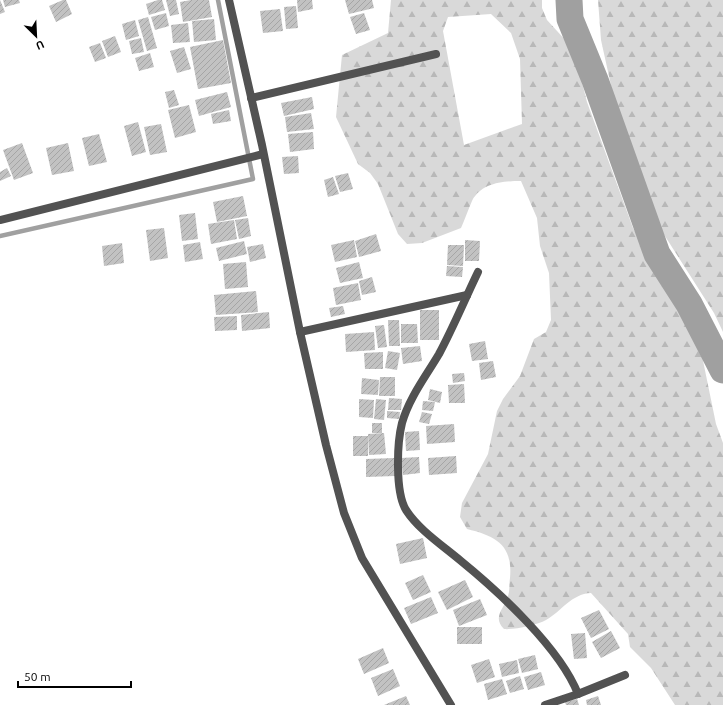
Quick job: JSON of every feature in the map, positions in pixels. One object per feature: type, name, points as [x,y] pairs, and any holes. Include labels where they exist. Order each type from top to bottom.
[{"type":"street","points":[[229,0],[251,98],[259,155],[326,445],[344,513],[354,540],[379,588],[451,705]]},
{"type":"street","points":[[251,98],[436,54]]},
{"type":"street","points":[[0,220],[259,155]]},
{"type":"street","points":[[478,272],[446,341],[415,393],[402,424],[398,482],[400,494],[405,509],[418,525],[507,603],[541,638],[570,676],[578,694]]},
{"type":"street","points":[[300,332],[467,295]]},
{"type":"street","points":[[545,705],[578,694],[625,675]]},
{"type":"green space","points":[[391,0],[542,0],[542,8],[547,20],[568,43],[577,63],[587,102],[633,228],[700,346],[716,424],[723,443],[723,705],[675,705],[651,668],[630,647],[628,634],[591,593],[578,596],[552,616],[537,624],[519,628],[504,629],[499,621],[500,613],[509,592],[509,557],[500,544],[494,539],[467,529],[460,517],[462,503],[488,454],[497,411],[503,399],[520,376],[534,339],[546,332],[551,320],[549,273],[540,246],[537,218],[521,181],[493,184],[481,190],[472,201],[461,228],[422,243],[407,244],[398,234],[378,184],[370,173],[358,164],[336,117],[342,55],[388,33]],"holes":[[[491,14],[511,33],[520,59],[522,124],[464,145],[443,31],[448,17]]]},
{"type":"green space","points":[[598,0],[723,0],[723,332],[714,313],[656,222],[640,170],[616,108],[601,40]]},
{"type":"building","points":[[0,0],[5,12],[0,14]]},
{"type":"building","points":[[3,0],[19,0],[20,3],[5,7]]},
{"type":"building","points":[[66,0],[72,14],[56,22],[49,6]]},
{"type":"building","points":[[162,0],[165,10],[149,15],[146,4]]},
{"type":"building","points":[[166,0],[176,0],[179,14],[170,16]]},
{"type":"building","points":[[191,0],[209,0],[212,17],[183,22],[180,2]]},
{"type":"building","points":[[297,0],[312,0],[313,9],[298,12]]},
{"type":"building","points":[[345,0],[372,0],[374,8],[349,14]]},
{"type":"building","points":[[296,6],[298,28],[286,29],[284,7]]},
{"type":"building","points":[[280,9],[283,31],[263,33],[260,11]]},
{"type":"building","points":[[166,13],[169,26],[155,30],[151,17]]},
{"type":"building","points":[[364,13],[370,30],[356,34],[350,17]]},
{"type":"building","points":[[148,17],[157,48],[147,51],[138,20]]},
{"type":"building","points":[[214,19],[216,40],[194,42],[192,21]]},
{"type":"building","points":[[135,20],[139,36],[126,40],[122,24]]},
{"type":"building","points":[[188,23],[190,42],[173,43],[171,25]]},
{"type":"building","points":[[115,36],[121,52],[108,57],[102,41]]},
{"type":"building","points":[[141,38],[144,52],[132,54],[129,41]]},
{"type":"building","points":[[223,40],[231,83],[198,89],[190,47]]},
{"type":"building","points":[[100,43],[106,58],[95,62],[89,47]]},
{"type":"building","points":[[184,47],[191,69],[177,73],[170,51]]},
{"type":"building","points":[[150,53],[154,67],[139,71],[135,58]]},
{"type":"building","points":[[174,90],[179,105],[169,108],[165,92]]},
{"type":"building","points":[[227,92],[231,107],[199,116],[195,100]]},
{"type":"building","points":[[312,97],[314,109],[284,116],[281,103]]},
{"type":"building","points":[[189,105],[196,132],[175,138],[168,110]]},
{"type":"building","points":[[229,110],[231,121],[213,124],[211,114]]},
{"type":"building","points":[[311,113],[314,129],[287,132],[285,117]]},
{"type":"building","points":[[138,122],[146,152],[132,156],[124,126]]},
{"type":"building","points":[[161,124],[167,152],[150,155],[144,127]]},
{"type":"building","points":[[313,132],[314,149],[290,152],[288,134]]},
{"type":"building","points":[[99,134],[107,162],[89,166],[82,138]]},
{"type":"building","points":[[22,143],[33,173],[14,180],[3,150]]},
{"type":"building","points":[[68,143],[74,171],[52,175],[46,148]]},
{"type":"building","points":[[298,156],[299,173],[284,174],[282,157]]},
{"type":"building","points":[[7,168],[11,176],[0,181],[0,172]]},
{"type":"building","points":[[348,173],[353,189],[340,192],[335,176]]},
{"type":"building","points":[[333,177],[339,194],[328,197],[324,180]]},
{"type":"building","points":[[243,196],[247,216],[217,222],[213,202]]},
{"type":"building","points":[[195,213],[198,239],[182,241],[179,215]]},
{"type":"building","points":[[248,218],[251,236],[239,239],[235,220]]},
{"type":"building","points":[[234,220],[237,239],[211,244],[208,224]]},
{"type":"building","points":[[164,228],[168,258],[150,261],[146,230]]},
{"type":"building","points":[[376,234],[381,251],[359,257],[355,241]]},
{"type":"building","points":[[354,240],[357,257],[335,262],[331,245]]},
{"type":"building","points":[[465,240],[480,241],[479,261],[465,261]]},
{"type":"building","points":[[244,241],[247,254],[219,261],[216,248]]},
{"type":"building","points":[[200,242],[203,259],[185,262],[183,245]]},
{"type":"building","points":[[122,243],[124,263],[104,266],[102,246]]},
{"type":"building","points":[[263,244],[266,258],[250,262],[247,247]]},
{"type":"building","points":[[448,245],[464,245],[463,266],[447,265]]},
{"type":"building","points":[[246,262],[248,287],[225,289],[223,264]]},
{"type":"building","points":[[359,262],[363,278],[340,283],[336,268]]},
{"type":"building","points":[[447,266],[463,267],[462,277],[446,276]]},
{"type":"building","points":[[372,277],[376,292],[362,295],[359,281]]},
{"type":"building","points":[[358,283],[361,300],[336,305],[333,288]]},
{"type":"building","points":[[256,291],[258,312],[216,315],[214,295]]},
{"type":"building","points":[[343,306],[345,314],[331,317],[329,308]]},
{"type":"building","points":[[420,310],[439,310],[439,340],[420,340]]},
{"type":"building","points":[[269,312],[270,328],[242,331],[241,315]]},
{"type":"building","points":[[237,316],[237,330],[215,331],[214,317]]},
{"type":"building","points":[[388,320],[399,320],[400,346],[389,346]]},
{"type":"building","points":[[401,324],[417,324],[418,343],[401,343]]},
{"type":"building","points":[[384,325],[387,347],[378,348],[375,326]]},
{"type":"building","points":[[374,332],[375,350],[346,352],[345,334]]},
{"type":"building","points":[[485,341],[488,359],[472,361],[469,344]]},
{"type":"building","points":[[420,346],[422,361],[403,364],[401,348]]},
{"type":"building","points":[[388,351],[400,353],[397,370],[385,368]]},
{"type":"building","points":[[383,352],[383,369],[365,369],[364,353]]},
{"type":"building","points":[[493,361],[496,377],[481,380],[479,363]]},
{"type":"building","points":[[464,373],[465,381],[453,383],[452,374]]},
{"type":"building","points":[[380,377],[395,377],[395,396],[379,396]]},
{"type":"building","points":[[362,378],[379,380],[378,395],[361,394]]},
{"type":"building","points":[[464,384],[465,403],[449,403],[448,385]]},
{"type":"building","points":[[430,389],[442,392],[440,403],[428,400]]},
{"type":"building","points":[[389,398],[402,399],[401,410],[388,410]]},
{"type":"building","points":[[359,399],[374,400],[373,418],[359,417]]},
{"type":"building","points":[[376,399],[386,400],[384,420],[374,419]]},
{"type":"building","points":[[423,401],[435,402],[433,411],[422,410]]},
{"type":"building","points":[[387,411],[400,412],[399,419],[387,418]]},
{"type":"building","points":[[422,412],[432,414],[429,424],[419,422]]},
{"type":"building","points":[[372,423],[382,423],[382,433],[372,433]]},
{"type":"building","points":[[454,424],[455,442],[427,444],[426,426]]},
{"type":"building","points":[[419,431],[420,450],[406,451],[405,432]]},
{"type":"building","points":[[384,433],[386,454],[369,455],[368,434]]},
{"type":"building","points":[[353,436],[368,436],[368,456],[353,456]]},
{"type":"building","points":[[456,456],[457,473],[429,475],[428,458]]},
{"type":"building","points":[[419,457],[420,473],[403,475],[401,458]]},
{"type":"building","points":[[394,458],[395,476],[366,477],[366,459]]},
{"type":"building","points":[[423,538],[427,558],[400,564],[396,544]]},
{"type":"building","points":[[423,575],[431,592],[413,600],[405,583]]},
{"type":"building","points":[[465,580],[473,597],[447,610],[438,592]]},
{"type":"building","points":[[431,597],[438,613],[411,624],[404,608]]},
{"type":"building","points":[[480,599],[487,615],[459,626],[453,610]]},
{"type":"building","points":[[599,610],[609,629],[591,638],[581,618]]},
{"type":"building","points":[[457,627],[482,627],[482,644],[457,644]]},
{"type":"building","points":[[611,631],[620,648],[601,658],[592,642]]},
{"type":"building","points":[[585,633],[587,658],[574,659],[571,634]]},
{"type":"building","points":[[383,648],[389,663],[364,674],[358,659]]},
{"type":"building","points":[[535,655],[538,669],[522,673],[518,659]]},
{"type":"building","points":[[489,659],[495,677],[477,683],[471,665]]},
{"type":"building","points":[[517,660],[519,673],[502,677],[499,664]]},
{"type":"building","points":[[393,669],[400,686],[378,696],[371,678]]},
{"type":"building","points":[[541,672],[545,685],[528,690],[524,677]]},
{"type":"building","points":[[520,676],[524,689],[510,693],[506,681]]},
{"type":"building","points":[[502,679],[507,694],[488,700],[484,684]]},
{"type":"building","points":[[406,696],[410,705],[384,705]]},
{"type":"building","points":[[598,696],[601,705],[587,705],[586,700]]},
{"type":"building","points":[[577,699],[579,705],[566,705],[565,702]]},
{"type":"waterway","points":[[0,236],[253,179],[218,0]]},
{"type":"waterway","points":[[569,0],[570,19],[595,80],[657,254],[689,304],[723,370]]}]
